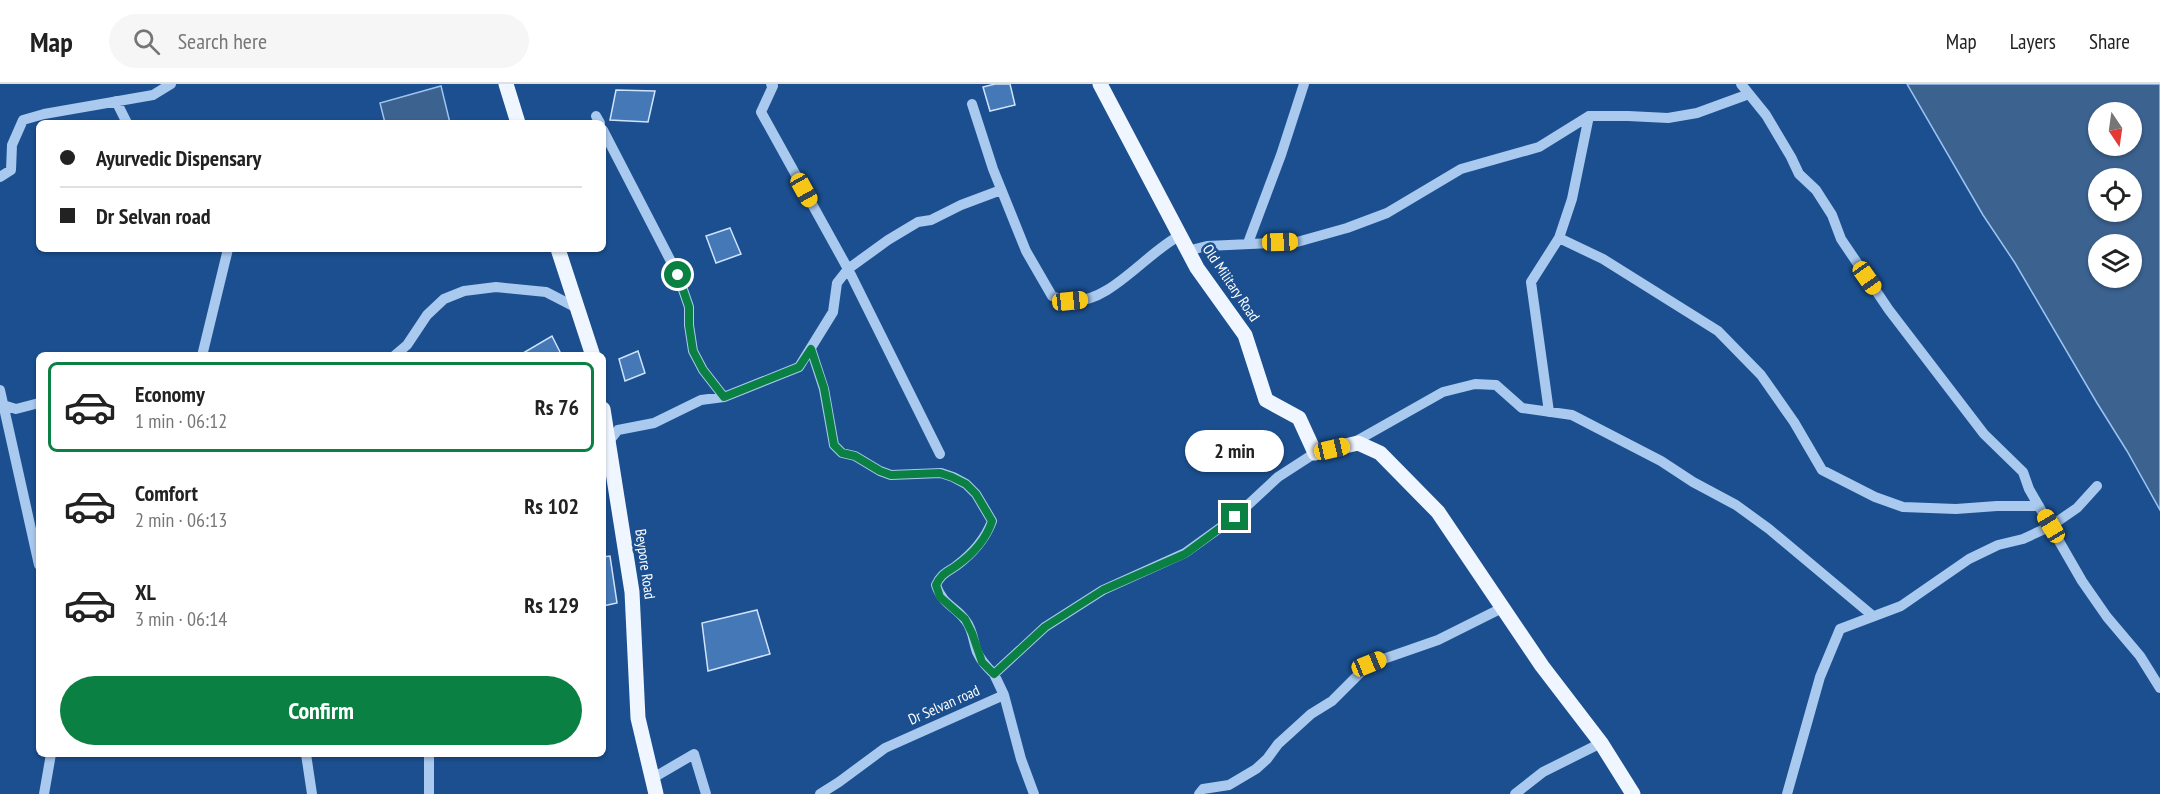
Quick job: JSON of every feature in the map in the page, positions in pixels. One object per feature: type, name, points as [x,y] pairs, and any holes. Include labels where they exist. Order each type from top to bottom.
[{"type":"main road","points":[[506,84],[517,120]]},
{"type":"main road","name":"Old Military Road","points":[[1100,84],[1187,251],[1245,335],[1266,400],[1299,418],[1315,453]]},
{"type":"main road","points":[[559,252],[592,352]]},
{"type":"main road","name":"Beypore Road","points":[[606,440],[609,469],[632,592],[638,718],[656,794]]},
{"type":"main road","points":[[1315,453],[1353,444],[1380,453],[1438,512],[1542,666],[1601,743],[1633,794]]},
{"type":"street","points":[[0,177],[11,170],[12,145],[23,120],[116,100],[153,95],[171,84]]},
{"type":"street","points":[[771,84],[773,86],[761,112],[848,268],[940,454]]},
{"type":"street","points":[[1248,243],[1281,155],[1304,84]]},
{"type":"street","points":[[1741,84],[1766,115],[1799,174],[1816,190],[1832,215],[1841,239],[1862,272],[1984,434],[2023,472],[2029,489],[2082,581],[2107,617],[2140,656],[2160,688]]},
{"type":"street","points":[[1187,251],[1207,246],[1297,242],[1347,228],[1387,213],[1461,169],[1539,147],[1589,116],[1668,118],[1697,113],[1749,94]]},
{"type":"street","points":[[116,100],[126,120]]},
{"type":"street","points":[[972,104],[1001,190],[1026,251],[1052,296],[1070,301],[1097,297],[1111,289],[1163,244],[1179,236]]},
{"type":"street","points":[[1549,412],[1530,282],[1559,238],[1572,199],[1589,116]]},
{"type":"street","points":[[606,135],[678,275],[689,307],[693,351],[703,370],[724,397]]},
{"type":"street","points":[[609,469],[610,440],[618,430],[654,423],[701,400],[724,397],[799,367],[833,312],[837,283],[848,268],[918,222],[931,220],[961,205],[1001,190]]},
{"type":"street","points":[[1559,238],[1603,259],[1718,331],[1761,375],[1794,423],[1822,470],[1875,497],[1903,507],[1956,509],[2040,506]]},
{"type":"street","points":[[203,352],[227,252]]},
{"type":"street","points":[[399,352],[407,345],[427,315],[444,299],[464,291],[496,287],[546,292],[577,308]]},
{"type":"street","points":[[811,349],[824,388],[834,445],[842,453],[855,456],[891,475],[940,473],[952,477],[966,484],[976,494],[992,521],[987,535],[973,552],[941,575],[936,585],[940,597],[965,619],[982,662],[994,674]]},
{"type":"street","points":[[1353,444],[1443,392],[1475,384],[1496,385],[1522,408],[1572,416],[1611,434],[1736,505],[1769,529],[1873,616]]},
{"type":"street","points":[[0,390],[36,551]]},
{"type":"street","points":[[3,405],[16,409],[36,404]]},
{"type":"street","name":"Dr Selvan road","points":[[819,794],[840,782],[885,748],[1004,695],[994,674],[1045,627],[1103,590],[1185,554],[1235,517],[1278,477],[1315,453]]},
{"type":"street","points":[[1786,794],[1820,677],[1840,629],[1901,606],[1941,576],[1969,559],[1998,545],[2024,539],[2051,526],[2077,508],[2097,486]]},
{"type":"street","points":[[1199,794],[1203,789],[1229,784],[1243,778],[1256,769],[1278,744],[1311,714],[1332,701],[1369,664],[1438,640],[1502,608]]},
{"type":"street","points":[[1004,695],[1021,759],[1034,794]]},
{"type":"street","points":[[1515,794],[1543,772],[1601,743]]},
{"type":"street","points":[[653,778],[694,754],[706,794]]},
{"type":"street","points":[[44,794],[50,757]]},
{"type":"street","points":[[306,757],[312,794]]},
{"type":"street","points":[[429,757],[429,794]]},
{"type":"water","points":[[1907,84],[2160,84],[2160,510],[2127,451],[2015,263],[1983,215]]},
{"type":"water","points":[[441,86],[449,120],[384,120],[380,103]]},
{"type":"building","points":[[1010,84],[1015,105],[990,111],[983,87]]},
{"type":"building","points":[[616,90],[655,91],[648,122],[610,120]]},
{"type":"building","points":[[730,228],[741,254],[716,263],[706,236]]},
{"type":"building","points":[[552,336],[560,352],[525,352]]},
{"type":"building","points":[[638,351],[645,373],[625,381],[619,359]]},
{"type":"building","points":[[610,556],[617,603],[606,605],[606,557]]},
{"type":"building","points":[[757,610],[770,654],[708,671],[702,623]]},
{"type":"route","points":[[678,275],[689,307],[693,351],[703,370],[724,397],[799,367],[811,349],[824,388],[834,445],[842,453],[855,456],[891,475],[940,473],[966,484],[976,494],[992,521],[987,535],[973,552],[941,575],[936,585],[940,597],[965,619],[982,662],[994,674],[1045,627],[1103,590],[1185,554],[1235,517]]}]
